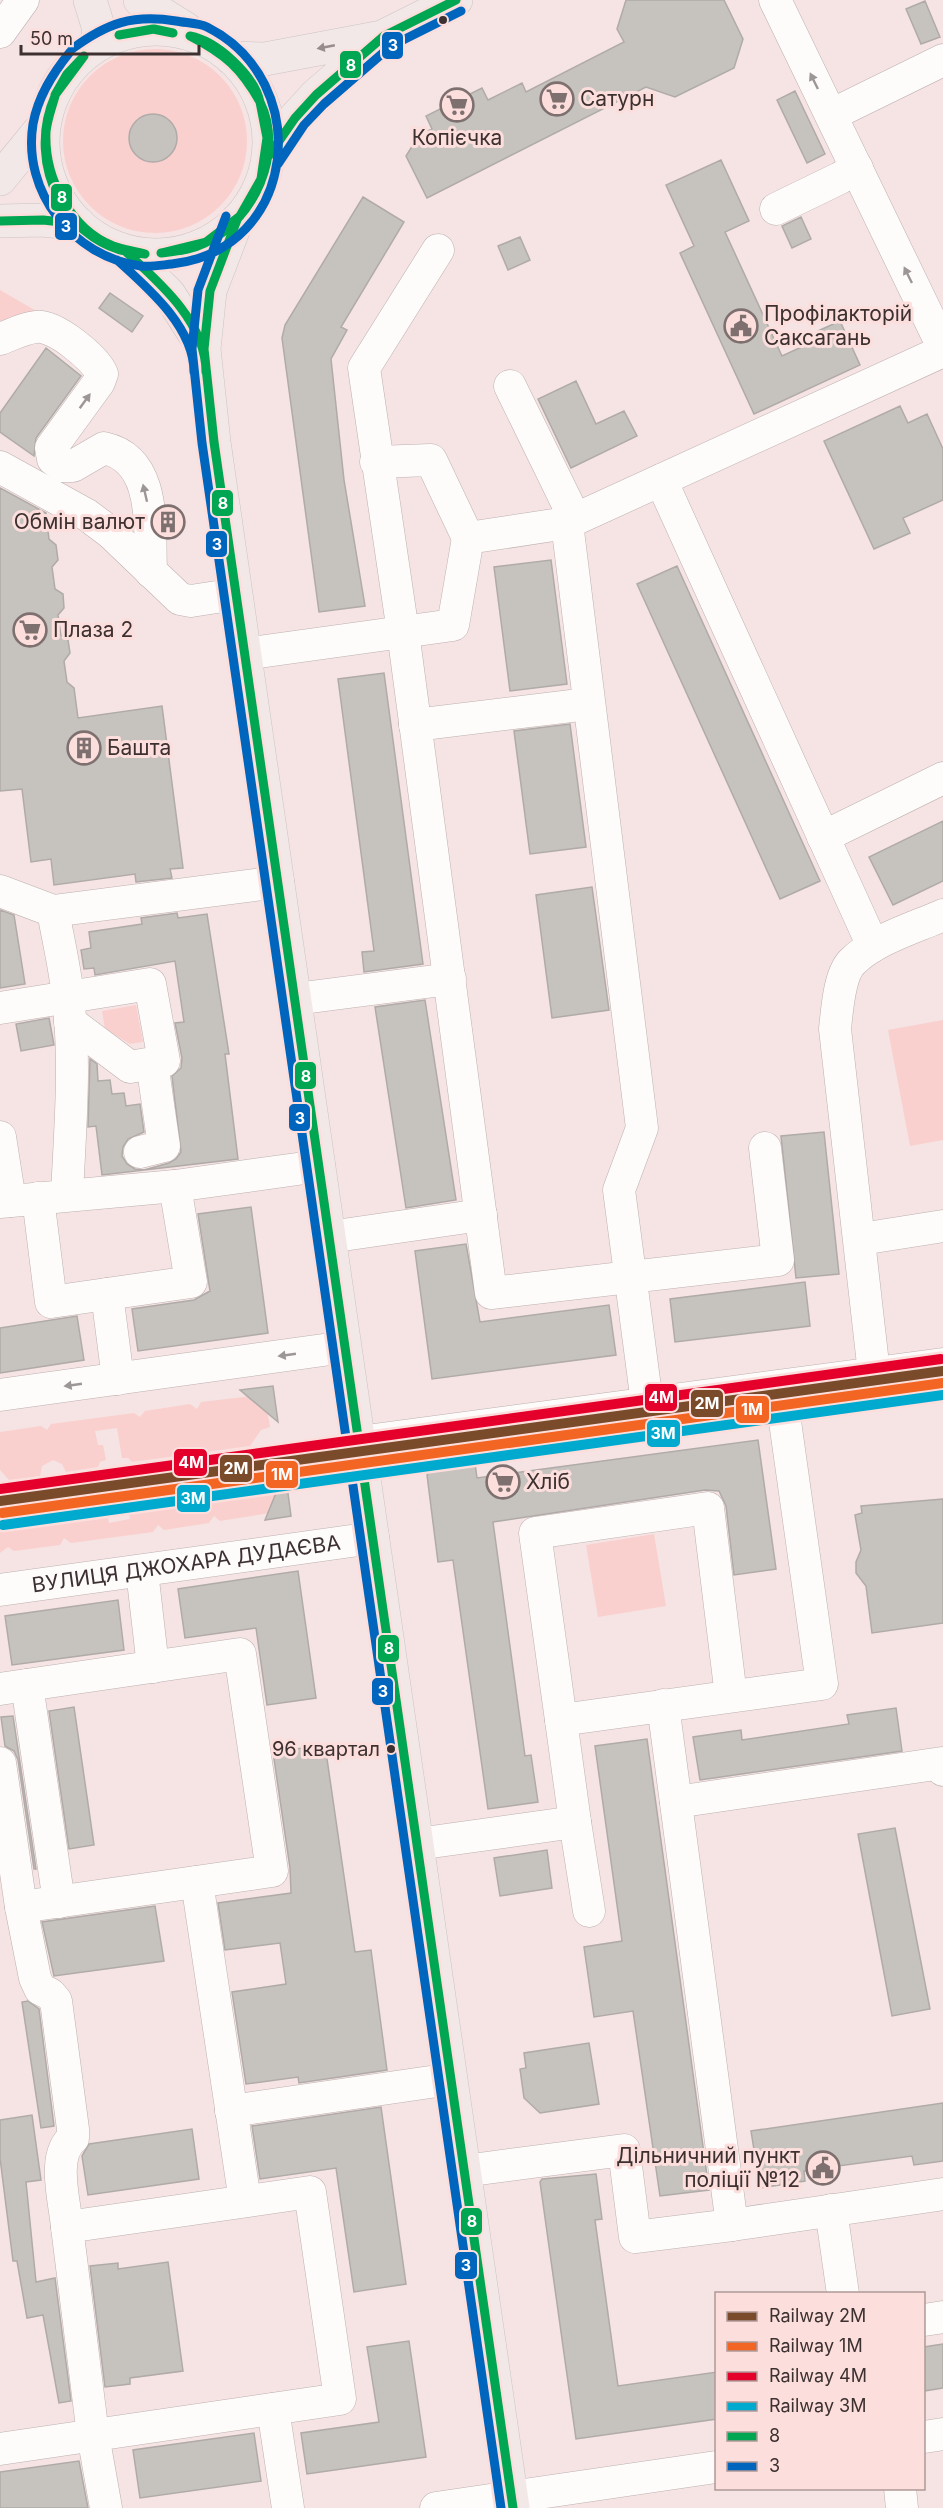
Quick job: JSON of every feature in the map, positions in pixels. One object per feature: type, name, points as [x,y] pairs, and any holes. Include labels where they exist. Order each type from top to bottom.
[{"type":"main road","points":[[90,0],[98,26],[99,44]]},
{"type":"main road","points":[[140,0],[231,58],[257,93],[267,125],[268,157]]},
{"type":"main road","points":[[456,0],[384,36],[315,94],[268,157],[257,191],[237,220],[210,291],[204,349],[244,654],[512,2502]]},
{"type":"main road","points":[[200,38],[175,31],[149,29],[132,31],[99,44],[79,59],[62,78],[51,101],[44,125],[43,147],[53,189],[64,208],[100,241],[125,251],[149,255],[182,251],[219,236],[237,220]]},
{"type":"main road","points":[[231,58],[265,59],[384,36]]},
{"type":"main road","points":[[0,178],[44,125]]},
{"type":"main road","points":[[0,221],[43,220],[79,224]]},
{"type":"main road","points":[[125,251],[169,294],[204,349]]},
{"type":"street","points":[[0,32],[23,0]]},
{"type":"street","points":[[775,0],[943,346]]},
{"type":"street","points":[[831,115],[943,60]]},
{"type":"street","points":[[776,209],[857,168]]},
{"type":"street","points":[[438,250],[364,368],[416,725],[491,1293],[778,1260],[765,1148]]},
{"type":"street","points":[[0,339],[37,326],[49,328],[93,359],[99,367],[102,374],[99,382],[51,448],[53,459],[62,466],[73,466],[104,448],[119,451],[131,460],[141,476],[147,500],[151,572]]},
{"type":"street","points":[[468,537],[571,521],[943,351]]},
{"type":"street","points":[[510,386],[571,521],[588,704],[642,1128],[619,1190],[648,1403]]},
{"type":"street","points":[[244,654],[453,625],[468,537],[431,460],[376,462]]},
{"type":"street","points":[[0,467],[87,515],[111,533],[180,599],[191,601],[236,594]]},
{"type":"street","points":[[661,480],[873,946]]},
{"type":"street","points":[[416,725],[588,704]]},
{"type":"street","points":[[823,837],[943,778]]},
{"type":"street","points":[[0,891],[52,911],[278,882]]},
{"type":"street","points":[[29,1199],[72,1074],[69,1009],[52,911]]},
{"type":"street","points":[[874,1373],[861,1239],[835,1029],[837,999],[850,963],[873,946],[943,915]]},
{"type":"street","points":[[295,999],[450,979]]},
{"type":"street","points":[[0,1008],[69,1009],[150,984],[164,1061],[130,1067],[69,1009]]},
{"type":"street","points":[[140,1152],[164,1146],[152,1063]]},
{"type":"street","points":[[0,1137],[29,1199],[51,1302],[191,1282],[175,1186]]},
{"type":"street","points":[[29,1199],[175,1186],[320,1166]]},
{"type":"street","points":[[329,1237],[481,1215]]},
{"type":"street","points":[[861,1239],[943,1226]]},
{"type":"street","points":[[107,1294],[118,1379]]},
{"type":"street","points":[[0,1395],[345,1347]]},
{"type":"street","points":[[359,1442],[943,1364]]},
{"type":"street","points":[[561,1720],[822,1683],[780,1386]]},
{"type":"street","points":[[589,1911],[535,1533],[708,1508],[731,1696]]},
{"type":"street","name":"ВУЛИЦЯ ДЖОХАРА ДУДАЄВА","points":[[0,1590],[373,1538]]},
{"type":"street","points":[[142,1571],[153,1666]]},
{"type":"street","points":[[21,1907],[59,1902],[272,1871],[240,1654],[14,1687],[59,1902]]},
{"type":"street","points":[[663,1705],[732,2225]]},
{"type":"street","points":[[676,1802],[942,1764],[943,1770]]},
{"type":"street","points":[[1,1776],[21,1907],[35,1977],[40,1989],[50,1994],[56,2001],[73,2129],[73,2138],[65,2145],[61,2160],[67,2227],[93,2435],[106,2508]]},
{"type":"street","points":[[417,1844],[575,1822]]},
{"type":"street","points":[[197,1882],[245,2201]]},
{"type":"street","points":[[231,2111],[451,2079]]},
{"type":"street","points":[[464,2171],[624,2150],[635,2237],[943,2194]]},
{"type":"street","points":[[0,2449],[340,2399],[310,2192],[67,2227]]},
{"type":"street","points":[[831,2210],[843,2292]]},
{"type":"street","points":[[925,2320],[943,2317]]},
{"type":"street","points":[[273,2409],[288,2508]]},
{"type":"street","points":[[925,2437],[943,2434]]},
{"type":"street","points":[[436,2508],[512,2502],[715,2467]]},
{"type":"street","points":[[900,2490],[902,2508]]},
{"type":"shaded area","points":[[155,49],[190,56],[220,76],[240,106],[247,141],[240,176],[220,206],[190,226],[155,233],[120,226],[90,206],[70,176],[63,141],[70,106],[90,76],[120,56]]},
{"type":"shaded area","points":[[0,290],[38,312],[9,328],[0,321]]},
{"type":"shaded area","points":[[136,1005],[143,1042],[130,1044],[105,1029],[102,1011]]},
{"type":"shaded area","points":[[943,1020],[943,1140],[910,1146],[888,1030]]},
{"type":"shaded area","points":[[252,1396],[267,1410],[270,1427],[261,1430],[250,1446],[132,1462],[128,1458],[122,1458],[117,1428],[95,1431],[98,1445],[103,1445],[106,1460],[100,1462],[98,1467],[66,1472],[62,1464],[53,1460],[42,1466],[40,1476],[9,1480],[0,1470],[0,1432],[41,1426],[47,1430],[51,1424],[134,1413],[140,1417],[145,1411],[190,1404],[197,1409],[201,1402]]},
{"type":"shaded area","points":[[253,1466],[268,1476],[277,1477],[280,1495],[270,1513],[220,1521],[214,1516],[209,1523],[164,1530],[158,1525],[153,1532],[71,1543],[64,1538],[60,1545],[14,1551],[8,1547],[0,1553],[0,1515],[8,1512],[12,1501],[44,1496],[48,1503],[56,1507],[65,1504],[70,1492],[99,1488],[110,1493],[113,1507],[106,1508],[109,1523],[130,1519],[126,1490],[134,1484]]},
{"type":"shaded area","points":[[654,1534],[666,1606],[598,1617],[586,1545]]},
{"type":"building","name":"Сатурн","points":[[626,0],[724,0],[743,39],[734,68],[675,97],[646,87],[427,198],[406,156],[419,135],[432,129],[426,116],[482,88],[488,100],[522,83],[526,92],[624,42],[617,29]]},
{"type":"building","points":[[925,1],[940,37],[921,44],[906,9]]},
{"type":"building","points":[[795,91],[825,154],[807,163],[777,100]]},
{"type":"building","points":[[153,114],[170,121],[177,138],[170,155],[153,162],[136,155],[129,138],[136,121]]},
{"type":"building","name":"Профілакторій Саксагань","points":[[721,160],[749,221],[725,232],[782,356],[821,338],[818,331],[840,321],[860,365],[754,414],[680,253],[694,246],[666,185]]},
{"type":"building","points":[[363,197],[404,222],[341,327],[347,330],[331,359],[344,480],[365,606],[319,612],[282,338],[285,325]]},
{"type":"building","points":[[801,217],[811,239],[792,248],[782,226]]},
{"type":"building","points":[[520,237],[530,260],[508,270],[498,246]]},
{"type":"building","points":[[110,293],[143,316],[132,332],[99,308]]},
{"type":"building","points":[[46,348],[81,376],[36,438],[34,456],[0,432],[0,413]]},
{"type":"building","points":[[576,381],[596,424],[624,411],[637,436],[571,468],[538,399]]},
{"type":"building","points":[[900,406],[908,423],[927,414],[943,449],[943,500],[903,518],[910,533],[874,549],[824,441]]},
{"type":"building","points":[[0,488],[46,513],[49,539],[56,545],[58,560],[52,567],[55,589],[63,594],[64,608],[58,615],[61,635],[68,640],[70,653],[64,661],[67,682],[74,688],[78,718],[162,706],[183,868],[170,869],[172,878],[136,882],[135,874],[54,885],[51,859],[31,862],[22,789],[0,791]]},
{"type":"building","points":[[551,560],[567,684],[510,691],[494,567]]},
{"type":"building","points":[[677,566],[820,881],[780,899],[637,584]]},
{"type":"building","points":[[384,673],[423,964],[364,972],[362,952],[374,951],[338,679]]},
{"type":"building","points":[[570,724],[586,847],[530,854],[514,731]]},
{"type":"building","points":[[943,821],[943,881],[893,905],[869,857]]},
{"type":"building","points":[[592,887],[609,1010],[552,1018],[536,895]]},
{"type":"building","points":[[0,910],[14,915],[25,984],[0,988]]},
{"type":"building","points":[[177,913],[178,918],[207,914],[229,1054],[225,1054],[238,1159],[102,1175],[96,1126],[88,1127],[90,1059],[97,1064],[98,1081],[110,1080],[112,1094],[124,1093],[126,1106],[140,1104],[144,1132],[128,1139],[123,1147],[122,1156],[127,1164],[135,1169],[144,1170],[169,1163],[181,1152],[172,1076],[181,1068],[182,1058],[175,1023],[184,1022],[175,961],[95,975],[94,968],[84,969],[81,950],[91,948],[89,932],[142,924],[141,918]]},
{"type":"building","points":[[425,1000],[456,1200],[406,1208],[375,1007]]},
{"type":"building","points":[[49,1018],[54,1045],[21,1051],[16,1024]]},
{"type":"building","points":[[824,1132],[839,1274],[796,1278],[781,1136]]},
{"type":"building","points":[[251,1207],[268,1333],[138,1351],[132,1309],[194,1300],[210,1291],[198,1214]]},
{"type":"building","points":[[466,1244],[480,1322],[609,1305],[616,1355],[432,1379],[415,1251]]},
{"type":"building","points":[[805,1282],[810,1326],[675,1342],[670,1299]]},
{"type":"building","points":[[77,1316],[84,1360],[0,1373],[0,1328]]},
{"type":"building","points":[[273,1386],[278,1422],[240,1390]]},
{"type":"building","points":[[758,1440],[776,1569],[734,1575],[726,1506],[719,1491],[705,1490],[493,1522],[525,1756],[531,1755],[538,1802],[488,1809],[453,1560],[438,1562],[427,1475],[431,1469],[475,1463],[477,1478]]},
{"type":"building","points":[[285,1471],[291,1516],[265,1520]]},
{"type":"building","points":[[943,1499],[943,1623],[872,1633],[866,1586],[856,1573],[856,1562],[861,1550],[855,1515],[862,1513],[861,1506]]},
{"type":"building","points":[[298,1571],[316,1698],[267,1705],[256,1628],[185,1638],[178,1589]]},
{"type":"building","points":[[118,1600],[124,1650],[12,1665],[5,1616]]},
{"type":"building","points":[[74,1707],[94,1845],[69,1849],[49,1711]]},
{"type":"building","points":[[896,1708],[902,1751],[700,1780],[693,1737],[741,1730],[742,1740],[849,1724],[847,1715]]},
{"type":"building","points":[[13,1716],[36,1869],[34,1869],[18,1760],[14,1751],[5,1746],[1,1717]]},
{"type":"building","points":[[647,1739],[709,2190],[660,2196],[633,2011],[594,2017],[584,1947],[622,1941],[595,1746]]},
{"type":"building","points":[[325,1745],[355,1952],[371,1950],[387,2070],[299,2083],[298,2077],[246,2084],[232,1992],[286,1984],[280,1943],[225,1950],[218,1903],[291,1893],[290,1868],[273,1752]]},
{"type":"building","points":[[895,1828],[930,2009],[892,2016],[858,1834]]},
{"type":"building","points":[[547,1850],[552,1888],[500,1896],[494,1858]]},
{"type":"building","points":[[155,1906],[164,1961],[54,1976],[42,1922]]},
{"type":"building","points":[[28,2001],[39,2009],[54,2126],[41,2128],[22,2002]]},
{"type":"building","points":[[589,2043],[599,2104],[540,2113],[524,2098],[520,2069],[526,2068],[524,2053]]},
{"type":"building","points":[[943,2103],[943,2161],[914,2165],[912,2156],[823,2168],[804,2171],[805,2181],[760,2188],[751,2131]]},
{"type":"building","points":[[381,2107],[406,2284],[354,2292],[336,2168],[260,2179],[252,2126]]},
{"type":"building","points":[[32,2115],[41,2180],[26,2182],[36,2282],[55,2278],[71,2401],[59,2403],[43,2315],[27,2318],[17,2261],[13,2261],[0,2158],[0,2120]]},
{"type":"building","points":[[192,2129],[199,2179],[88,2195],[82,2156],[89,2144]]},
{"type":"building","points":[[596,2174],[602,2219],[595,2220],[618,2386],[715,2372],[715,2419],[576,2439],[540,2182],[542,2179]]},
{"type":"building","points":[[168,2262],[183,2371],[130,2378],[130,2384],[105,2387],[90,2266],[118,2263],[118,2269]]},
{"type":"building","points":[[409,2341],[426,2457],[307,2474],[301,2433],[379,2422],[367,2347]]},
{"type":"building","points":[[943,2344],[943,2388],[925,2391],[925,2347]]},
{"type":"building","points":[[254,2433],[261,2481],[140,2498],[133,2450]]},
{"type":"building","points":[[79,2461],[88,2508],[0,2508],[0,2472]]},
{"type":"rail line","name":"4М","points":[[0,1489],[941,1359]]},
{"type":"rail line","name":"2М","points":[[0,1501],[943,1371]]},
{"type":"rail line","name":"1М","points":[[2,1513],[943,1383]]},
{"type":"rail line","name":"3М","points":[[3,1525],[943,1395]]},
{"type":"transit line","name":"8","points":[[268,157],[295,118],[316,95],[384,36],[456,0]]},
{"type":"transit line","name":"3","points":[[278,164],[304,125],[324,104],[391,46],[461,11]]},
{"type":"transit line","name":"3","points":[[70,52],[52,77],[38,104],[33,124],[32,149],[36,174],[44,196],[57,217],[74,235],[94,250],[116,260],[149,266],[172,264],[214,252],[246,229],[267,197],[277,160],[277,122],[265,85],[242,52],[207,27],[161,19],[133,20],[109,27],[72,49]]},
{"type":"transit line","name":"8","points":[[119,35],[153,29],[173,33]]},
{"type":"transit line","name":"8","points":[[119,35],[154,29],[173,33]]},
{"type":"transit line","name":"8","points":[[190,36],[201,39],[233,61],[250,81],[260,102]]},
{"type":"transit line","name":"8","points":[[190,36],[231,63],[246,80],[260,102]]},
{"type":"transit line","name":"8","points":[[55,95],[67,74],[84,56]]},
{"type":"transit line","name":"8","points":[[55,95],[84,56]]},
{"type":"transit line","name":"8","points":[[55,96],[48,118],[47,149],[55,183],[63,200],[72,214],[98,238],[117,247],[145,254]]},
{"type":"transit line","name":"8","points":[[55,96],[47,122],[45,149],[49,175],[59,199],[74,220],[93,237],[117,249],[145,254]]},
{"type":"transit line","name":"8","points":[[161,253],[206,242],[240,216],[261,179],[267,138],[260,102]]},
{"type":"transit line","name":"8","points":[[161,253],[189,249],[205,243],[238,218],[251,202],[267,163],[269,142],[267,122],[260,102]]},
{"type":"transit line","name":"3","points":[[226,216],[198,290],[192,349],[202,443],[501,2508]]},
{"type":"transit line","name":"8","points":[[0,221],[43,220],[79,224]]},
{"type":"transit line","name":"8","points":[[237,220],[210,291],[204,349],[214,442],[513,2508]]},
{"type":"transit line","name":"8","points":[[125,251],[166,290],[189,320],[204,354],[206,372]]},
{"type":"transit line","name":"3","points":[[117,260],[155,296],[178,324],[192,355],[194,372]]},
{"type":"place","name":"Сатурн","points":[[557,99]]},
{"type":"place","name":"Копієчка","points":[[457,105]]},
{"type":"place","name":"Профілакторій Саксагань","points":[[741,326]]},
{"type":"place","name":"Обмін валют","points":[[168,522]]},
{"type":"place","name":"Плаза 2","points":[[30,630]]},
{"type":"place","name":"Башта","points":[[84,748]]},
{"type":"place","name":"Хліб","points":[[503,1482]]},
{"type":"place","name":"96 квартал","points":[[391,1749]]},
{"type":"place","name":"Дільничний пункт поліції №12","points":[[823,2168]]}]
